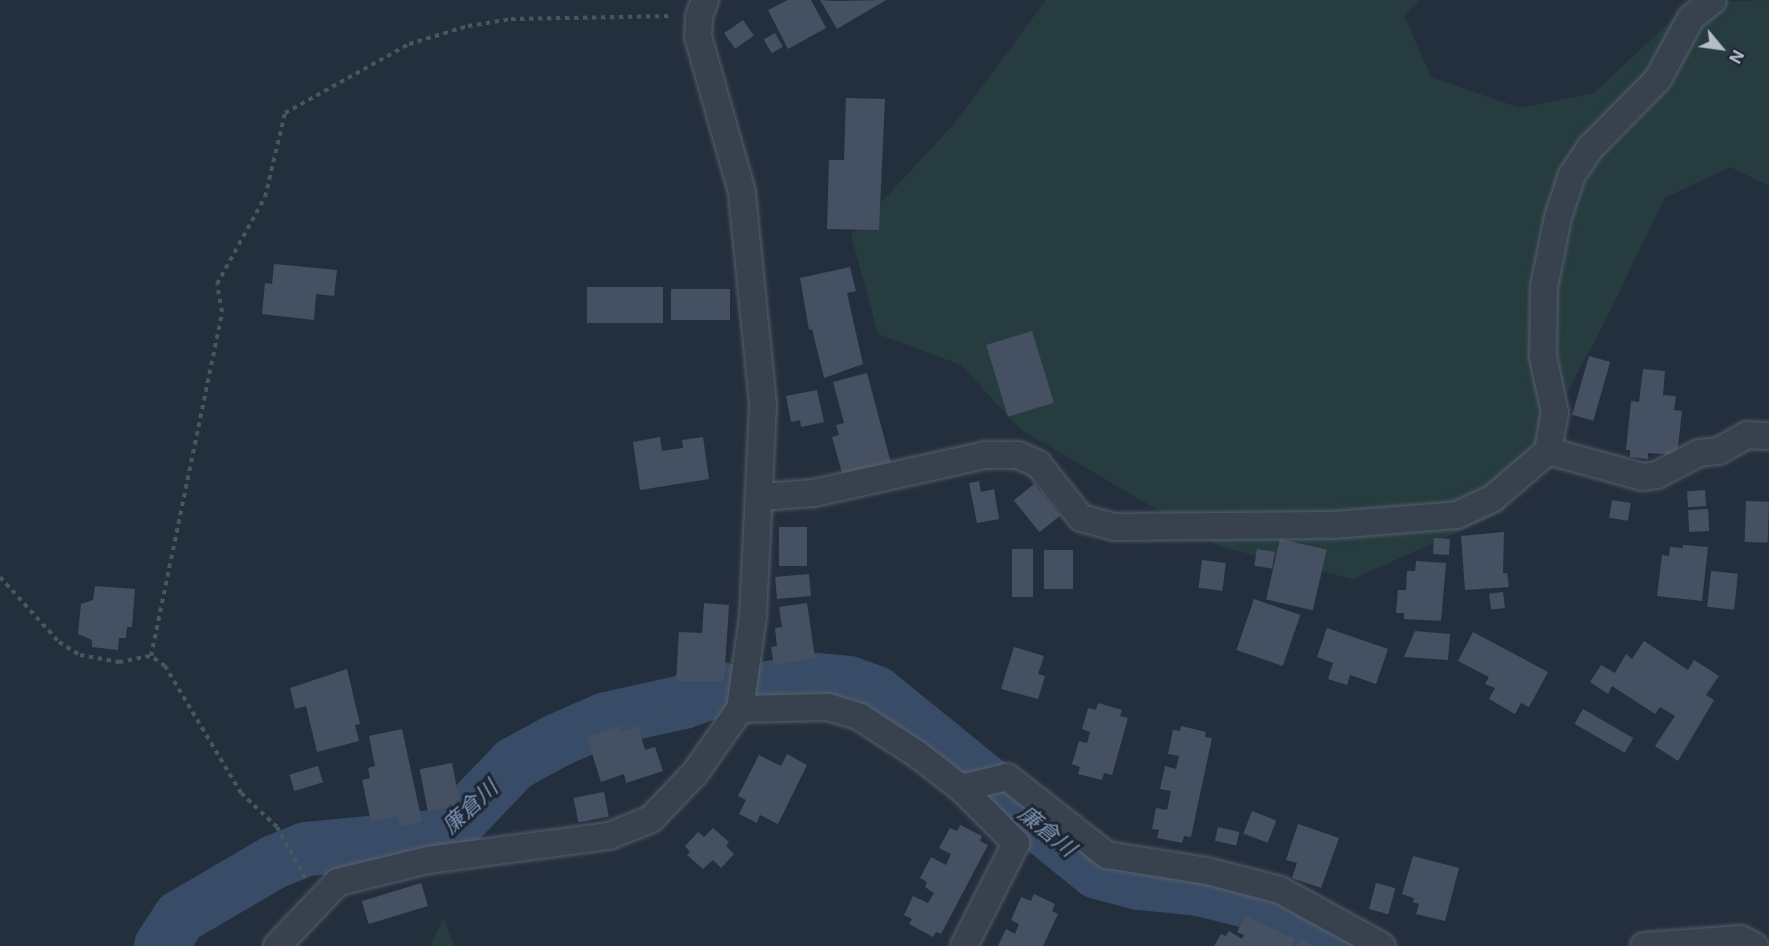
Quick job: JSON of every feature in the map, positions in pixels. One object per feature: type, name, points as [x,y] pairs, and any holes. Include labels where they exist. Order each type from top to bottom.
[{"type":"street","points":[[760,497],[814,493],[985,455],[1018,456],[1038,464],[1081,518],[1114,527],[1334,525],[1457,515],[1510,487],[1548,451],[1555,413],[1543,357],[1544,287],[1558,217],[1572,175],[1591,147],[1658,79],[1691,18],[1713,0]]},
{"type":"street","points":[[277,946],[338,882],[428,860],[609,836],[651,819],[695,773],[740,709],[753,617],[763,404],[742,192],[698,37],[702,8]]},
{"type":"street","points":[[1548,451],[1643,477],[1657,475],[1699,453],[1719,451],[1747,435],[1769,436]]},
{"type":"street","points":[[740,709],[828,707],[860,717],[917,754],[961,788],[1016,843],[964,946]]},
{"type":"street","points":[[961,788],[1007,777],[1107,855],[1207,871],[1280,890],[1382,946]]},
{"type":"street","points":[[1644,946],[1741,939],[1754,946]]},
{"type":"path","points":[[151,656],[222,312],[217,284],[265,197],[285,113],[409,44],[468,26],[511,19],[702,8]]},
{"type":"path","points":[[0,577],[59,642],[80,655],[118,662],[151,656],[165,666],[241,794],[277,827],[287,842],[294,860]]},
{"type":"green space","points":[[1046,0],[1420,0],[1404,15],[1431,77],[1520,108],[1594,93],[1691,2],[1769,0],[1769,186],[1730,167],[1665,198],[1600,331],[1503,512],[1353,579],[1221,547],[1021,430],[961,365],[878,334],[851,235],[953,125]]},
{"type":"green space","points":[[444,918],[454,946],[430,946]]},
{"type":"building","points":[[788,0],[811,0],[826,28],[788,49],[768,10]]},
{"type":"building","points":[[820,0],[834,1],[886,0],[837,29]]},
{"type":"building","points":[[743,20],[754,36],[735,49],[724,33]]},
{"type":"building","points":[[775,33],[783,47],[772,53],[764,40]]},
{"type":"building","points":[[846,98],[885,99],[879,230],[827,229],[829,160],[844,160]]},
{"type":"building","points":[[274,264],[337,270],[334,296],[316,294],[314,320],[262,314],[265,283],[272,284]]},
{"type":"building","points":[[850,267],[856,291],[847,293],[863,364],[824,378],[812,329],[809,330],[800,278]]},
{"type":"building","points":[[587,287],[663,287],[663,323],[587,323]]},
{"type":"building","points":[[671,289],[730,289],[730,320],[671,320]]},
{"type":"building","points":[[1032,331],[1054,403],[1008,417],[986,345]]},
{"type":"building","points":[[1589,356],[1610,362],[1593,421],[1572,415]]},
{"type":"building","points":[[1643,369],[1665,371],[1663,395],[1676,396],[1674,410],[1682,411],[1677,455],[1648,453],[1648,459],[1630,457],[1630,450],[1626,450],[1631,401],[1639,402]]},
{"type":"building","points":[[867,373],[891,463],[843,476],[832,437],[839,435],[836,425],[844,423],[833,382]]},
{"type":"building","points":[[817,390],[824,422],[801,427],[800,420],[791,422],[786,396]]},
{"type":"building","points":[[660,437],[662,451],[683,448],[682,440],[703,437],[709,479],[640,490],[633,442]]},
{"type":"building","points":[[979,481],[981,492],[994,489],[999,519],[977,523],[969,483]]},
{"type":"building","points":[[1034,484],[1060,516],[1040,532],[1014,500]]},
{"type":"building","points":[[1705,490],[1706,506],[1688,507],[1687,491]]},
{"type":"building","points":[[1612,500],[1631,503],[1628,521],[1609,518]]},
{"type":"building","points":[[1746,501],[1769,502],[1768,543],[1745,542]]},
{"type":"building","points":[[1708,509],[1709,531],[1689,532],[1688,510]]},
{"type":"building","points":[[779,527],[807,527],[807,566],[779,566]]},
{"type":"building","points":[[1504,532],[1503,573],[1507,573],[1509,587],[1465,590],[1461,536]]},
{"type":"building","points":[[1434,538],[1450,539],[1449,555],[1433,554]]},
{"type":"building","points":[[1280,539],[1327,550],[1313,610],[1266,599]]},
{"type":"building","points":[[1683,545],[1708,547],[1702,601],[1657,596],[1662,555],[1669,556],[1670,547],[1683,548]]},
{"type":"building","points":[[1012,549],[1033,549],[1033,597],[1012,597]]},
{"type":"building","points":[[1257,549],[1275,552],[1272,569],[1254,566]]},
{"type":"building","points":[[1044,550],[1073,550],[1073,589],[1044,589]]},
{"type":"building","points":[[1202,560],[1226,563],[1222,591],[1199,588]]},
{"type":"building","points":[[1416,561],[1446,563],[1441,621],[1404,619],[1404,613],[1396,613],[1398,590],[1406,590],[1407,571],[1415,571]]},
{"type":"building","points":[[1711,571],[1738,574],[1734,610],[1707,607]]},
{"type":"building","points":[[809,574],[811,596],[777,599],[775,577]]},
{"type":"building","points":[[95,586],[135,589],[132,627],[127,627],[126,638],[119,638],[118,650],[92,647],[92,640],[78,634],[81,604],[93,600]]},
{"type":"building","points":[[1503,592],[1505,608],[1491,610],[1489,594]]},
{"type":"building","points":[[1254,599],[1300,615],[1283,666],[1236,650]]},
{"type":"building","points":[[704,603],[729,605],[724,681],[676,681],[679,632],[702,633]]},
{"type":"building","points":[[807,603],[815,658],[774,665],[771,647],[777,646],[775,628],[782,627],[779,607]]},
{"type":"building","points":[[1327,628],[1388,649],[1376,684],[1350,675],[1347,685],[1328,679],[1333,663],[1317,657]]},
{"type":"building","points":[[1415,631],[1450,634],[1448,660],[1404,657]]},
{"type":"building","points":[[1473,632],[1548,672],[1529,707],[1521,703],[1515,714],[1489,699],[1495,688],[1485,684],[1489,677],[1458,661]]},
{"type":"building","points":[[1644,641],[1688,670],[1694,660],[1719,676],[1706,695],[1714,700],[1678,761],[1655,746],[1675,716],[1660,707],[1655,714],[1612,686],[1608,694],[1590,682],[1601,665],[1615,673],[1626,654],[1632,659]]},
{"type":"building","points":[[1014,647],[1044,656],[1038,674],[1045,676],[1038,699],[1001,689]]},
{"type":"building","points":[[347,669],[360,724],[355,725],[359,741],[317,752],[306,706],[295,709],[290,688]]},
{"type":"building","points":[[1098,703],[1122,710],[1120,716],[1128,718],[1112,775],[1104,773],[1102,780],[1078,774],[1080,767],[1072,764],[1079,741],[1087,743],[1090,732],[1082,729],[1088,708],[1096,710]]},
{"type":"building","points":[[1583,709],[1633,738],[1625,753],[1574,724]]},
{"type":"building","points":[[620,726],[622,731],[638,726],[645,750],[655,747],[663,771],[626,783],[624,774],[601,782],[587,737]]},
{"type":"building","points":[[1181,726],[1206,732],[1205,737],[1212,738],[1191,837],[1184,836],[1182,843],[1157,838],[1159,830],[1152,829],[1156,808],[1167,810],[1171,791],[1160,789],[1165,766],[1176,769],[1179,756],[1168,754],[1173,730],[1180,731]]},
{"type":"building","points":[[402,729],[422,822],[400,827],[398,816],[371,822],[362,780],[370,778],[368,768],[375,766],[369,736]]},
{"type":"building","points":[[787,754],[807,765],[778,824],[760,815],[757,823],[739,814],[746,800],[738,796],[759,755],[781,766]]},
{"type":"building","points":[[452,763],[460,805],[428,812],[420,769]]},
{"type":"building","points":[[318,766],[323,782],[294,791],[289,775]]},
{"type":"building","points":[[604,792],[609,817],[578,822],[574,798]]},
{"type":"building","points":[[1252,811],[1276,820],[1268,843],[1243,833]]},
{"type":"building","points":[[1298,824],[1339,838],[1321,888],[1292,878],[1297,863],[1286,860]]},
{"type":"building","points":[[960,825],[982,836],[980,841],[988,845],[941,934],[936,932],[933,937],[909,924],[912,919],[904,915],[913,896],[928,903],[934,893],[925,887],[927,882],[920,878],[931,857],[946,865],[951,854],[939,848],[950,828],[957,831]]},
{"type":"building","points":[[1218,827],[1239,832],[1236,846],[1215,841]]},
{"type":"building","points":[[713,828],[729,842],[726,846],[734,854],[721,868],[713,860],[703,869],[687,855],[690,852],[685,846],[698,832],[704,837]]},
{"type":"building","points":[[1413,856],[1459,868],[1445,921],[1416,914],[1419,904],[1413,902],[1414,898],[1402,894]]},
{"type":"building","points":[[421,883],[428,906],[369,924],[362,901]]},
{"type":"building","points":[[1376,883],[1395,888],[1388,914],[1369,909]]},
{"type":"building","points":[[1034,894],[1055,904],[1052,911],[1058,914],[1043,946],[998,946],[1006,929],[1015,934],[1019,924],[1011,920],[1021,897],[1031,901]]},
{"type":"building","points":[[1245,916],[1295,939],[1291,946],[1214,946],[1221,934],[1226,936],[1229,931],[1242,939],[1244,935],[1237,932]]},
{"type":"building","points":[[1301,939],[1313,946],[1297,946]]},
{"type":"waterway","name":"廉倉川","points":[[768,688],[815,680],[849,683],[876,693],[1097,872],[1139,883],[1199,889],[1275,908],[1350,946]]},
{"type":"waterway","name":"廉倉川","points":[[161,946],[180,917],[274,862],[307,849],[445,836],[514,764],[558,740],[606,719],[683,702],[721,689]]}]
